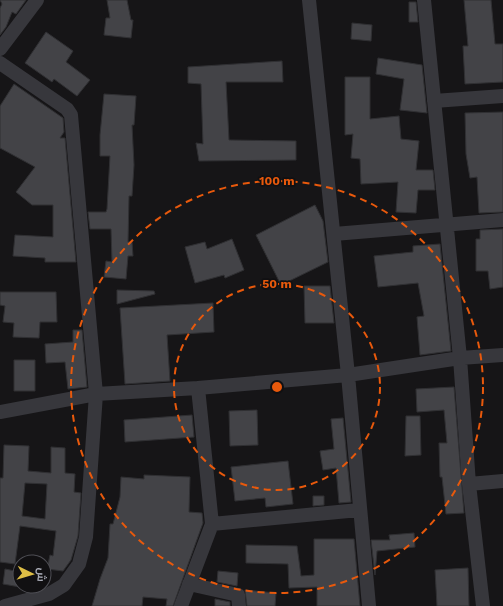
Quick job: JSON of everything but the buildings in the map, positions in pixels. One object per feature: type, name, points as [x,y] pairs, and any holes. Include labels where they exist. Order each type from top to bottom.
[{"type":"street","points":[[0,49],[37,0]]},
{"type":"street","points":[[309,0],[348,375],[359,510],[369,606]]},
{"type":"street","points":[[424,0],[460,358],[469,484],[482,606]]},
{"type":"street","points":[[0,63],[68,109],[71,115],[96,394],[86,537],[79,564],[64,585],[49,594],[5,606]]},
{"type":"street","points":[[434,101],[503,96]]},
{"type":"street","points":[[334,234],[503,220]]},
{"type":"street","points":[[0,412],[96,394],[198,388],[348,375],[460,358],[503,354]]},
{"type":"street","points":[[181,606],[212,524],[198,388]]},
{"type":"street","points":[[469,484],[503,481]]},
{"type":"street","points":[[212,524],[359,510]]},
{"type":"street","points":[[189,584],[238,595],[239,606]]}]
